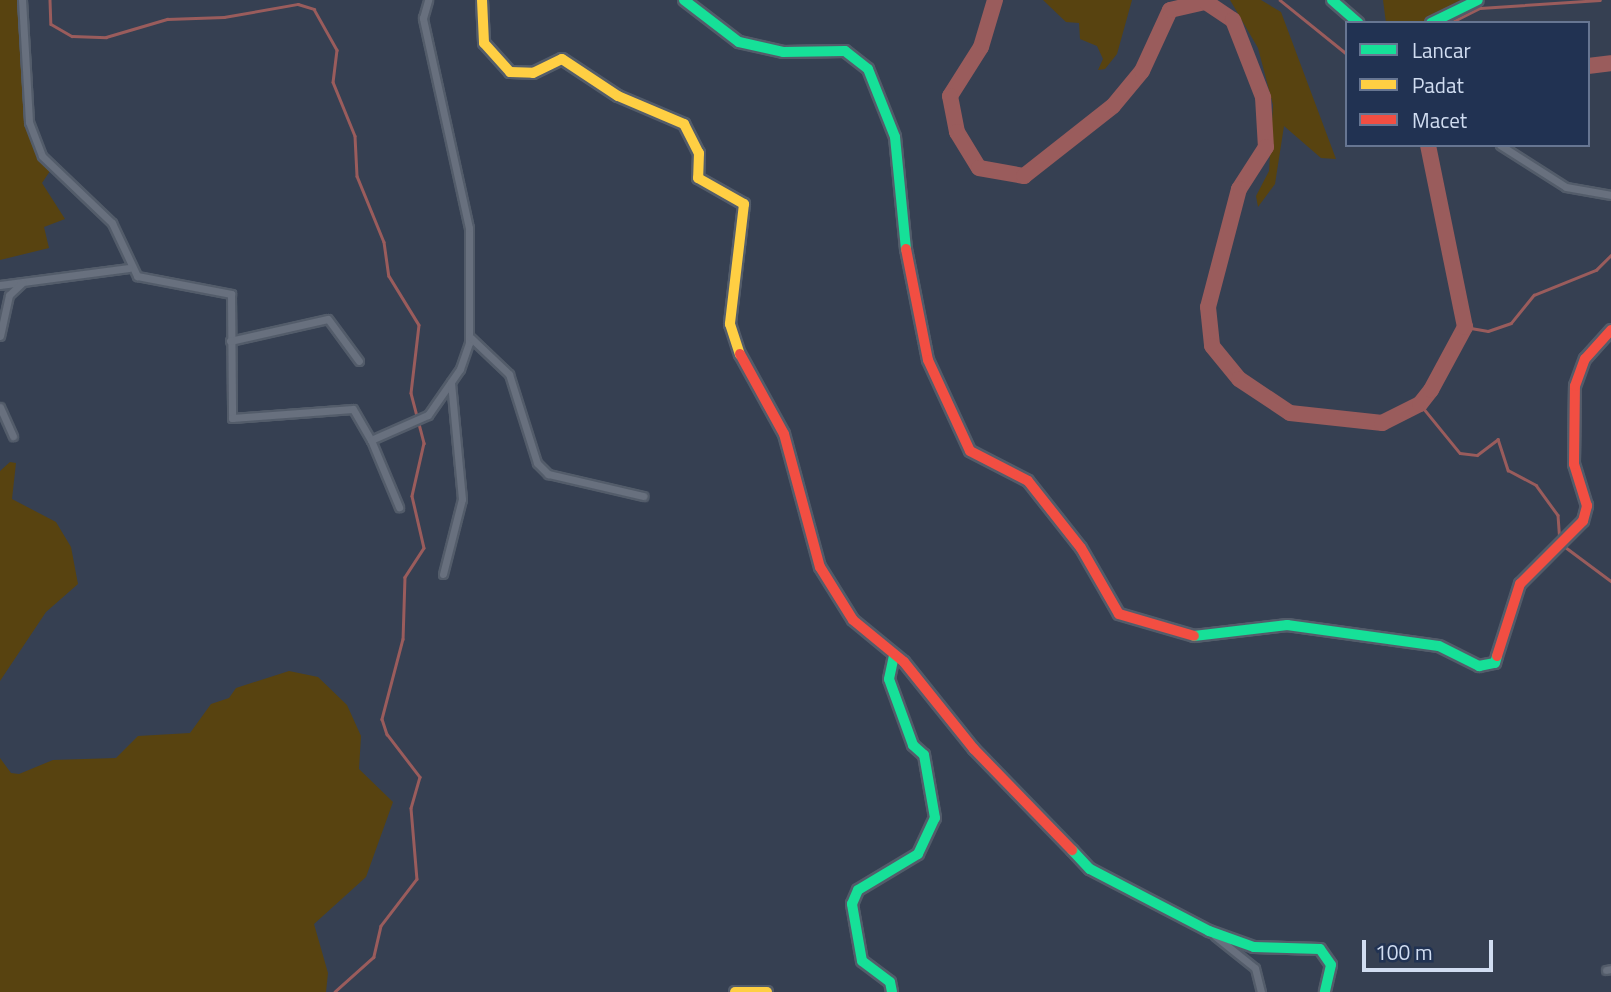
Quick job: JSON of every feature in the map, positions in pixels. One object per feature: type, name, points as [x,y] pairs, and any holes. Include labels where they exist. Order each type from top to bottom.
[{"type":"main road","points":[[482,0],[484,43],[510,72],[533,73],[562,59],[618,96],[684,124],[699,153],[698,178],[744,204],[730,295],[734,337],[784,434],[820,567],[853,620],[894,656],[974,749],[1090,869],[1209,931],[1269,950],[1320,949],[1331,965],[1325,992]]},
{"type":"main road","points":[[684,0],[739,42],[783,52],[845,51],[868,69],[895,137],[903,236],[928,360],[941,393],[970,451],[1028,481],[1081,548],[1119,614],[1201,638],[1287,625],[1439,646],[1486,666],[1498,660],[1520,584],[1563,544],[1583,521],[1587,506],[1574,464],[1577,378],[1585,359],[1611,330]]},
{"type":"main road","points":[[1332,0],[1356,21]]},
{"type":"main road","points":[[1435,21],[1478,0]]},
{"type":"main road","points":[[892,992],[890,982],[862,961],[852,904],[858,890],[918,854],[935,818],[924,755],[913,745],[889,679],[894,656]]},
{"type":"main road","points":[[735,992],[767,992]]},
{"type":"street","points":[[22,0],[29,122],[36,146],[112,223],[129,268],[142,279],[230,293],[230,414],[235,421],[353,409],[371,440],[399,507]]},
{"type":"street","points":[[371,440],[428,415],[451,383],[468,350],[469,228],[423,19],[428,0]]},
{"type":"street","points":[[1503,147],[1566,187],[1611,195]]},
{"type":"street","points":[[0,285],[129,268]]},
{"type":"street","points":[[0,336],[9,295],[22,283]]},
{"type":"street","points":[[230,341],[328,319],[359,361]]},
{"type":"street","points":[[468,334],[509,374],[542,468],[643,496]]},
{"type":"street","points":[[443,574],[462,499],[451,383]]},
{"type":"street","points":[[0,407],[13,436]]},
{"type":"street","points":[[1209,931],[1255,968],[1261,992]]},
{"type":"shaded area","points":[[0,0],[20,0],[27,123],[50,171],[42,183],[65,219],[44,227],[49,248],[0,260]]},
{"type":"shaded area","points":[[1043,0],[1132,0],[1117,54],[1105,69],[1098,70],[1103,59],[1097,46],[1080,39],[1079,23],[1066,22]]},
{"type":"shaded area","points":[[1230,0],[1261,0],[1281,12],[1336,159],[1321,158],[1284,126],[1275,184],[1258,207],[1256,196],[1269,171],[1273,105],[1258,48]]},
{"type":"shaded area","points":[[1383,0],[1464,0],[1434,21],[1386,21]]},
{"type":"shaded area","points":[[10,462],[16,463],[12,499],[56,522],[71,547],[78,584],[46,612],[0,681],[0,471]]},
{"type":"shaded area","points":[[289,671],[318,677],[347,705],[361,736],[359,769],[393,802],[366,877],[314,924],[328,973],[326,992],[0,992],[0,758],[11,773],[19,774],[53,760],[116,758],[138,736],[190,733],[211,704],[229,698],[236,688]]},
{"type":"waterway","points":[[50,0],[51,24],[72,36],[106,37],[167,19],[224,17],[298,4],[314,9],[337,50],[333,82],[355,136],[357,176],[384,242],[389,276],[419,325],[411,393],[424,443],[412,496],[424,548],[405,577],[403,639],[382,719],[387,734],[420,777],[411,808],[417,879],[381,926],[374,957],[335,992]]},
{"type":"waterway","points":[[995,0],[981,47],[950,96],[957,132],[979,168],[1024,176],[1113,106],[1142,71],[1170,10],[1206,2],[1233,20],[1263,97],[1266,147],[1239,189],[1208,307],[1212,346],[1239,379],[1290,413],[1382,423],[1420,404],[1431,390],[1465,327],[1428,147]]},
{"type":"waterway","points":[[1280,0],[1345,52]]},
{"type":"waterway","points":[[1454,21],[1480,8],[1600,0]]},
{"type":"waterway","points":[[1590,66],[1611,63]]},
{"type":"waterway","points":[[1465,327],[1488,331],[1511,323],[1534,295],[1596,270],[1611,255]]},
{"type":"waterway","points":[[1420,404],[1460,453],[1477,455],[1498,439],[1508,470],[1536,485],[1558,515],[1560,541]]},
{"type":"waterway","points":[[1564,546],[1611,581]]},
{"type":"traffic: fast","points":[[684,0],[739,42],[783,52],[845,51],[868,69],[895,137],[906,249]]},
{"type":"traffic: fast","points":[[1332,0],[1356,21]]},
{"type":"traffic: fast","points":[[1435,21],[1478,0]]},
{"type":"traffic: fast","points":[[1194,636],[1287,625],[1439,646],[1479,666],[1495,663],[1497,656]]},
{"type":"traffic: fast","points":[[892,992],[890,982],[862,961],[852,904],[858,890],[918,854],[935,818],[924,755],[913,745],[889,679],[894,656]]},
{"type":"traffic: fast","points":[[1072,850],[1090,869],[1209,931],[1254,947],[1320,949],[1331,965],[1325,992]]},
{"type":"traffic: slow","points":[[482,0],[484,43],[510,72],[533,73],[562,59],[618,96],[684,124],[699,153],[698,178],[744,204],[730,324],[740,354]]},
{"type":"traffic: slow","points":[[735,992],[767,992]]},
{"type":"traffic: jam","points":[[906,249],[928,360],[970,451],[1028,481],[1081,548],[1119,614],[1194,636]]},
{"type":"traffic: jam","points":[[1497,656],[1520,584],[1583,521],[1587,506],[1574,464],[1575,386],[1585,359],[1611,330]]},
{"type":"traffic: jam","points":[[740,354],[784,434],[820,567],[853,620],[904,662],[974,749],[1072,850]]}]
